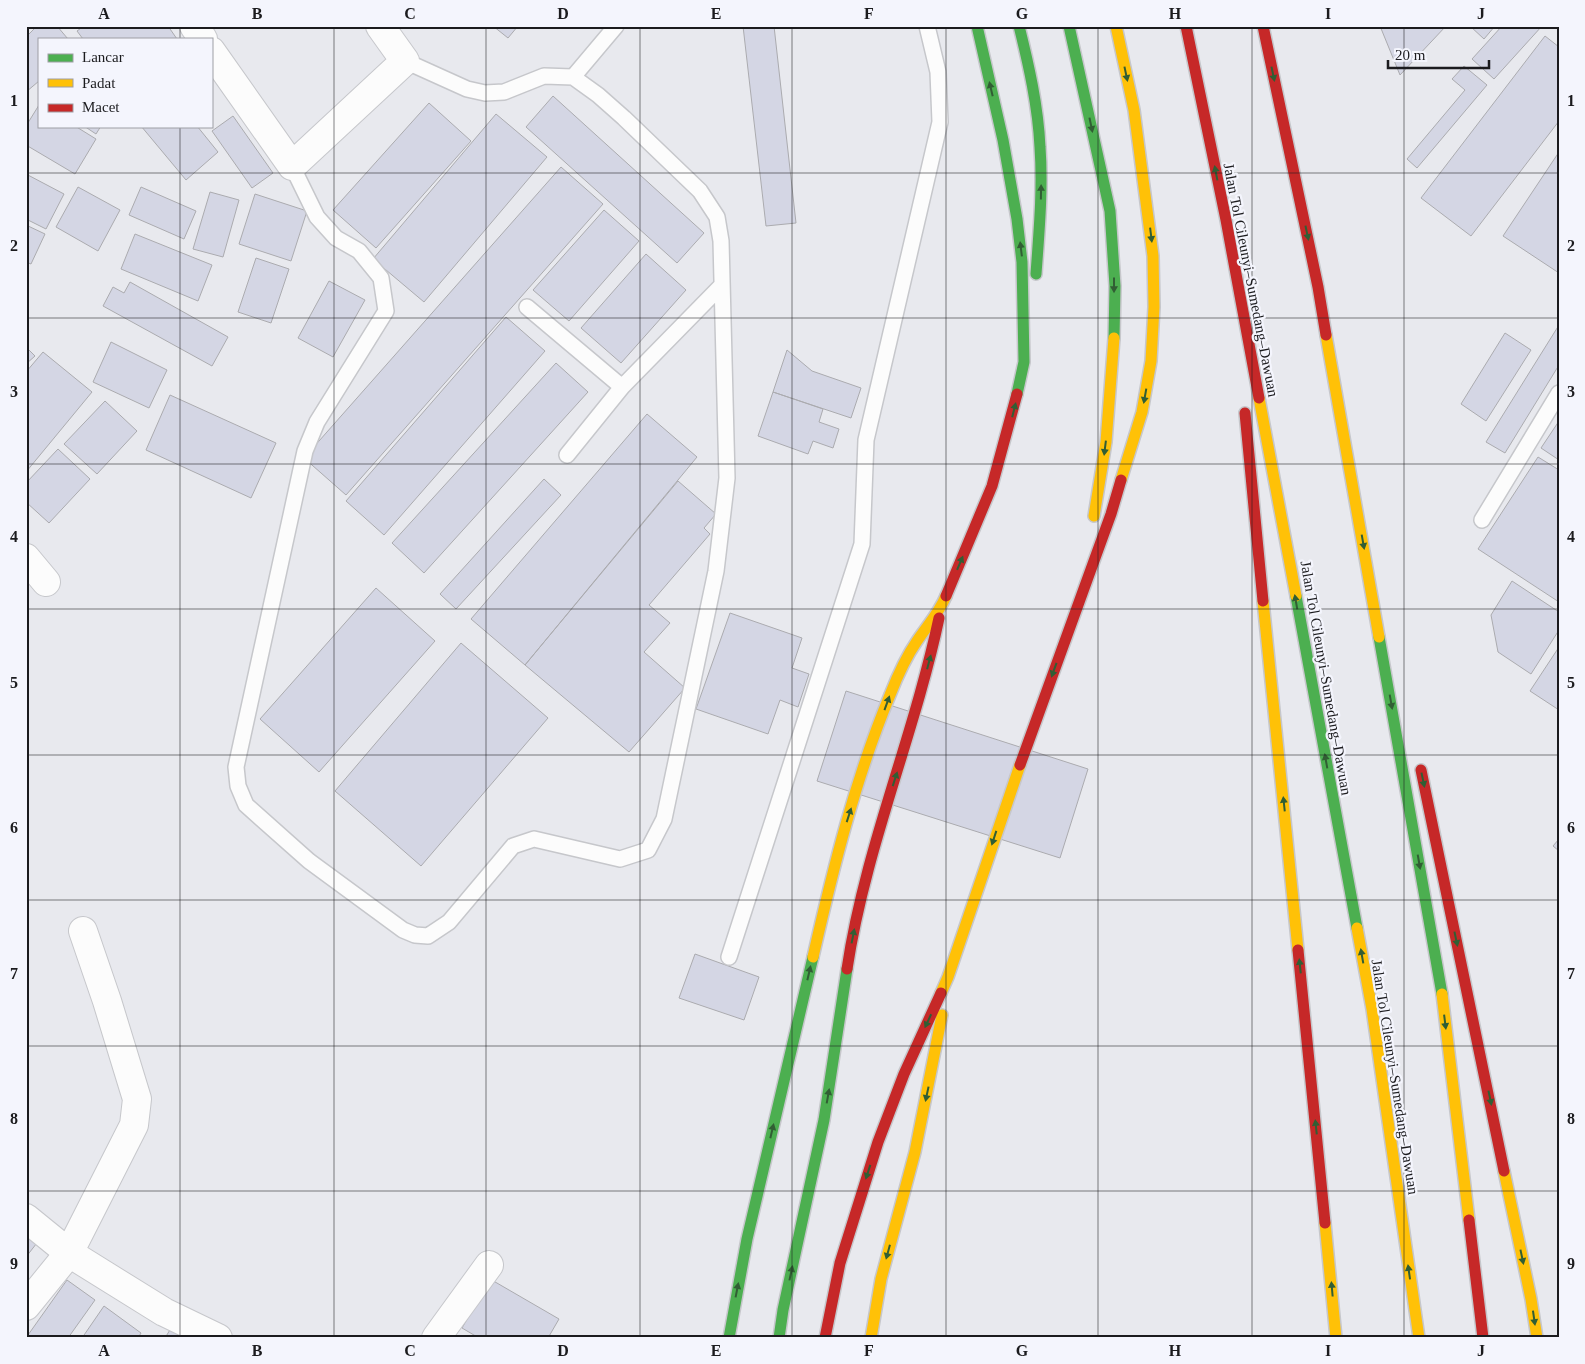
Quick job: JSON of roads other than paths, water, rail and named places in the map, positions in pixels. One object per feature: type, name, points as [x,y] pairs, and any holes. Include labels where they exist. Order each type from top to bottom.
[{"type":"highway","points":[[977,26],[1003,140],[1017,219],[1022,262],[1024,362]]},
{"type":"highway","points":[[729,1338],[750,1229],[818,935],[846,826],[870,749],[890,694],[916,642],[940,608],[992,486],[1016,405],[1024,362],[1040,230],[1041,162],[1034,96],[1019,26]]},
{"type":"highway","points":[[1069,26],[1109,209],[1114,279],[1109,418],[1101,483],[1070,624]]},
{"type":"highway","points":[[825,1338],[840,1263],[878,1142],[904,1074],[948,977],[1010,792],[1111,514],[1142,412],[1151,361],[1154,307],[1153,256],[1134,110],[1116,26]]},
{"type":"highway","name":"Jalan Tol Cileunyi–Sumedang–Dawuan","points":[[1186,26],[1226,220],[1372,1009],[1419,1338]]},
{"type":"highway","points":[[1263,26],[1376,553]]},
{"type":"highway","points":[[1226,220],[1238,350]]},
{"type":"highway","points":[[1318,287],[1442,994],[1483,1338]]},
{"type":"highway","points":[[1244,399],[1336,1338]]},
{"type":"highway","points":[[779,1338],[783,1310],[824,1120],[851,944],[862,890],[929,666],[940,608]]},
{"type":"highway","points":[[1419,762],[1531,1299],[1537,1338]]},
{"type":"highway","points":[[871,1338],[881,1279],[914,1152],[930,1081],[948,977]]},
{"type":"street","points":[[194,26],[202,38]]},
{"type":"street","points":[[212,52],[292,166],[406,61],[380,26]]},
{"type":"street","points":[[26,558],[46,582]]},
{"type":"street","points":[[26,1306],[69,1253],[134,1125],[137,1099],[108,1001],[84,931]]},
{"type":"street","points":[[26,1218],[69,1253],[164,1312],[218,1338]]},
{"type":"street","points":[[436,1338],[489,1265]]},
{"type":"lane","points":[[573,77],[616,26]]},
{"type":"lane","points":[[728,957],[862,544],[866,440],[940,122],[938,72],[927,26]]},
{"type":"lane","points":[[292,166],[317,217],[336,238],[359,251],[381,278],[386,311],[317,422],[305,451],[236,767],[238,786],[246,805],[309,862],[404,930],[415,935],[428,936],[449,922],[513,846],[534,839],[620,859],[648,850],[664,820],[716,571],[727,478],[720,241],[717,217],[700,192],[618,112],[573,77],[544,76],[504,92],[485,93],[467,89],[406,61]]},
{"type":"lane","points":[[567,455],[622,387],[722,285]]},
{"type":"lane","points":[[527,307],[622,387]]},
{"type":"lane","points":[[1482,520],[1559,393]]}]
